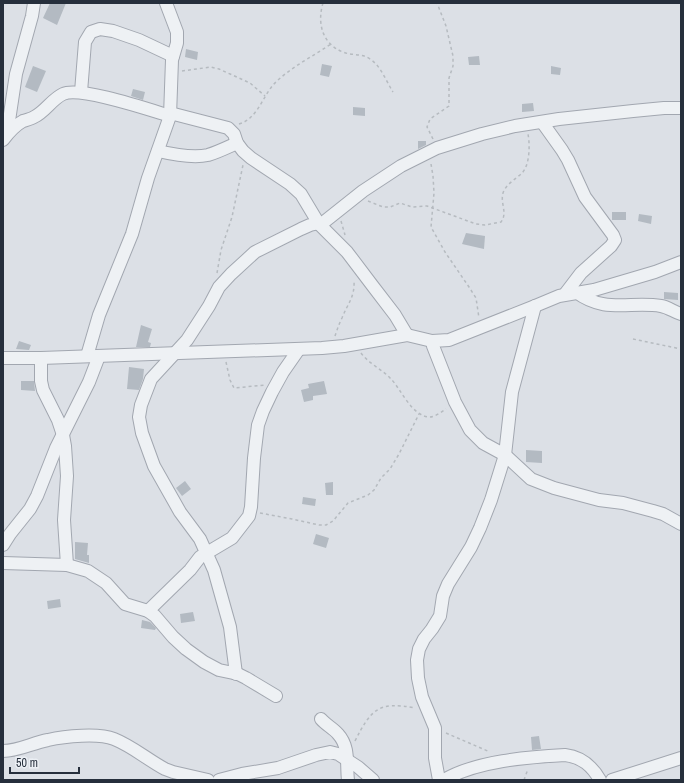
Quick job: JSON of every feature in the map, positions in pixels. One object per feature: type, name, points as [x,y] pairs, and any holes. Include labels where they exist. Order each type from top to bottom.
[{"type":"street","points":[[5,137],[16,74],[32,16],[34,3]]},
{"type":"street","points":[[87,356],[99,315],[132,234],[148,178],[170,115],[171,74],[173,56],[177,43],[177,32],[166,3]]},
{"type":"street","points":[[81,92],[85,42],[92,32],[100,29],[123,34],[173,56]]},
{"type":"street","points":[[5,137],[13,127],[34,117],[47,108],[62,94],[68,92],[81,92],[228,128],[234,134],[237,143],[246,153],[290,184],[301,194],[319,224],[346,252],[372,284],[395,315],[407,335]]},
{"type":"street","points":[[236,674],[230,626],[214,570],[200,539],[178,509],[154,466],[142,432],[139,417],[141,405],[151,379],[187,340],[209,306],[216,292],[227,278],[255,252],[301,229],[330,219],[363,191],[401,166],[432,151],[482,134],[527,124],[633,111],[681,108]]},
{"type":"street","points":[[542,122],[568,160],[585,197],[613,234],[615,240],[611,246],[581,273],[570,293]]},
{"type":"street","points":[[158,151],[200,156],[208,155],[237,143]]},
{"type":"street","points":[[3,358],[300,349],[355,344],[407,335],[432,342],[449,340],[570,293],[594,290],[655,272],[681,262]]},
{"type":"street","points":[[570,293],[599,304],[661,306],[681,314]]},
{"type":"street","points":[[439,780],[435,758],[436,739],[433,721],[422,697],[418,678],[417,660],[419,649],[424,639],[438,621],[443,596],[448,584],[465,558],[480,528],[491,500],[505,455],[512,392],[535,306]]},
{"type":"street","points":[[432,342],[466,423],[483,443],[505,455],[526,475],[543,485],[599,500],[623,503],[653,511],[663,514],[681,524]]},
{"type":"street","points":[[148,611],[177,581],[190,570],[200,557],[207,552],[218,548],[232,538],[244,524],[250,512],[256,437],[263,411],[276,384],[300,349]]},
{"type":"street","points":[[3,545],[30,509],[37,496],[56,448],[89,382],[100,356]]},
{"type":"street","points":[[40,358],[43,390],[58,420],[63,435],[67,476],[64,520],[67,565]]},
{"type":"street","points":[[3,563],[67,565],[88,571],[106,583],[125,604],[148,611],[158,619],[186,650],[204,662],[219,670],[236,674],[252,681],[276,696]]},
{"type":"street","points":[[321,719],[339,734],[346,748],[348,759],[348,780]]},
{"type":"street","points":[[3,751],[18,750],[38,742],[57,738],[104,736],[116,740],[165,769],[208,780]]},
{"type":"street","points":[[219,780],[242,774],[278,768],[327,752],[338,754],[348,759],[373,780]]},
{"type":"street","points":[[444,780],[465,771],[496,762],[554,755],[574,756],[593,768],[600,780]]},
{"type":"street","points":[[612,780],[681,758]]},
{"type":"path","points":[[323,3],[320,13],[320,27],[327,39],[342,52],[352,55],[363,55],[374,62],[393,92]]},
{"type":"path","points":[[437,3],[446,26],[453,56],[453,66],[449,78],[449,106],[430,119],[427,127],[432,151],[433,176],[431,227],[444,252],[476,298],[479,311],[480,328]]},
{"type":"path","points":[[228,128],[244,123],[250,119],[265,96],[281,78],[332,44]]},
{"type":"path","points":[[171,74],[185,69],[219,69],[250,82],[265,96]]},
{"type":"path","points":[[353,199],[367,201],[383,207],[403,204],[412,207],[432,207],[476,224],[485,225],[501,222],[504,219],[503,192],[527,166],[529,139],[527,124]]},
{"type":"path","points":[[216,292],[221,250],[232,217],[246,153]]},
{"type":"path","points":[[329,347],[352,299],[354,292],[354,278]]},
{"type":"path","points":[[633,339],[681,349]]},
{"type":"path","points":[[355,344],[361,354],[368,361],[391,378],[406,400],[419,414],[430,417],[456,402]]},
{"type":"path","points":[[222,351],[230,380],[234,388],[276,384]]},
{"type":"path","points":[[250,512],[266,513],[314,524],[326,525],[333,521],[348,503],[368,495],[374,490],[381,478],[390,469],[400,454],[419,414]]},
{"type":"path","points":[[348,759],[364,723],[382,707],[395,705],[420,709],[447,734],[502,757],[505,761]]},
{"type":"building","points":[[50,3],[66,3],[57,25],[43,18]]},
{"type":"building","points":[[186,49],[198,52],[197,60],[185,57]]},
{"type":"building","points":[[479,56],[480,65],[469,65],[468,57]]},
{"type":"building","points":[[322,64],[332,66],[329,77],[320,75]]},
{"type":"building","points":[[33,66],[46,71],[37,92],[25,87]]},
{"type":"building","points":[[551,66],[561,68],[560,75],[551,74]]},
{"type":"building","points":[[133,89],[145,92],[143,100],[131,96]]},
{"type":"building","points":[[533,103],[534,111],[522,112],[522,104]]},
{"type":"building","points":[[353,107],[365,108],[365,116],[353,115]]},
{"type":"building","points":[[418,141],[426,141],[426,145],[418,149]]},
{"type":"building","points":[[612,212],[626,212],[626,220],[612,220]]},
{"type":"building","points":[[639,214],[652,216],[651,224],[638,221]]},
{"type":"building","points":[[466,233],[485,236],[484,249],[462,244]]},
{"type":"building","points":[[664,292],[678,293],[678,300],[664,299]]},
{"type":"building","points":[[141,325],[152,329],[148,342],[151,343],[150,347],[136,347]]},
{"type":"building","points":[[19,341],[31,345],[29,350],[16,349]]},
{"type":"building","points":[[129,367],[144,369],[143,379],[139,390],[127,389]]},
{"type":"building","points":[[21,381],[34,381],[35,391],[21,390]]},
{"type":"building","points":[[324,381],[327,394],[313,396],[313,400],[304,402],[301,390],[309,388],[308,384]]},
{"type":"building","points":[[526,450],[542,451],[542,463],[526,462]]},
{"type":"building","points":[[185,481],[191,489],[182,496],[176,488]]},
{"type":"building","points":[[333,482],[333,495],[326,495],[325,483]]},
{"type":"building","points":[[303,497],[316,499],[315,506],[302,504]]},
{"type":"building","points":[[316,534],[329,538],[326,548],[313,544]]},
{"type":"building","points":[[75,542],[88,543],[87,555],[89,555],[89,563],[75,559]]},
{"type":"building","points":[[60,599],[61,607],[48,609],[47,601]]},
{"type":"building","points":[[193,612],[195,621],[181,623],[180,614]]},
{"type":"building","points":[[142,620],[150,622],[156,628],[155,630],[141,628]]},
{"type":"building","points":[[539,736],[541,749],[532,750],[531,737]]}]
